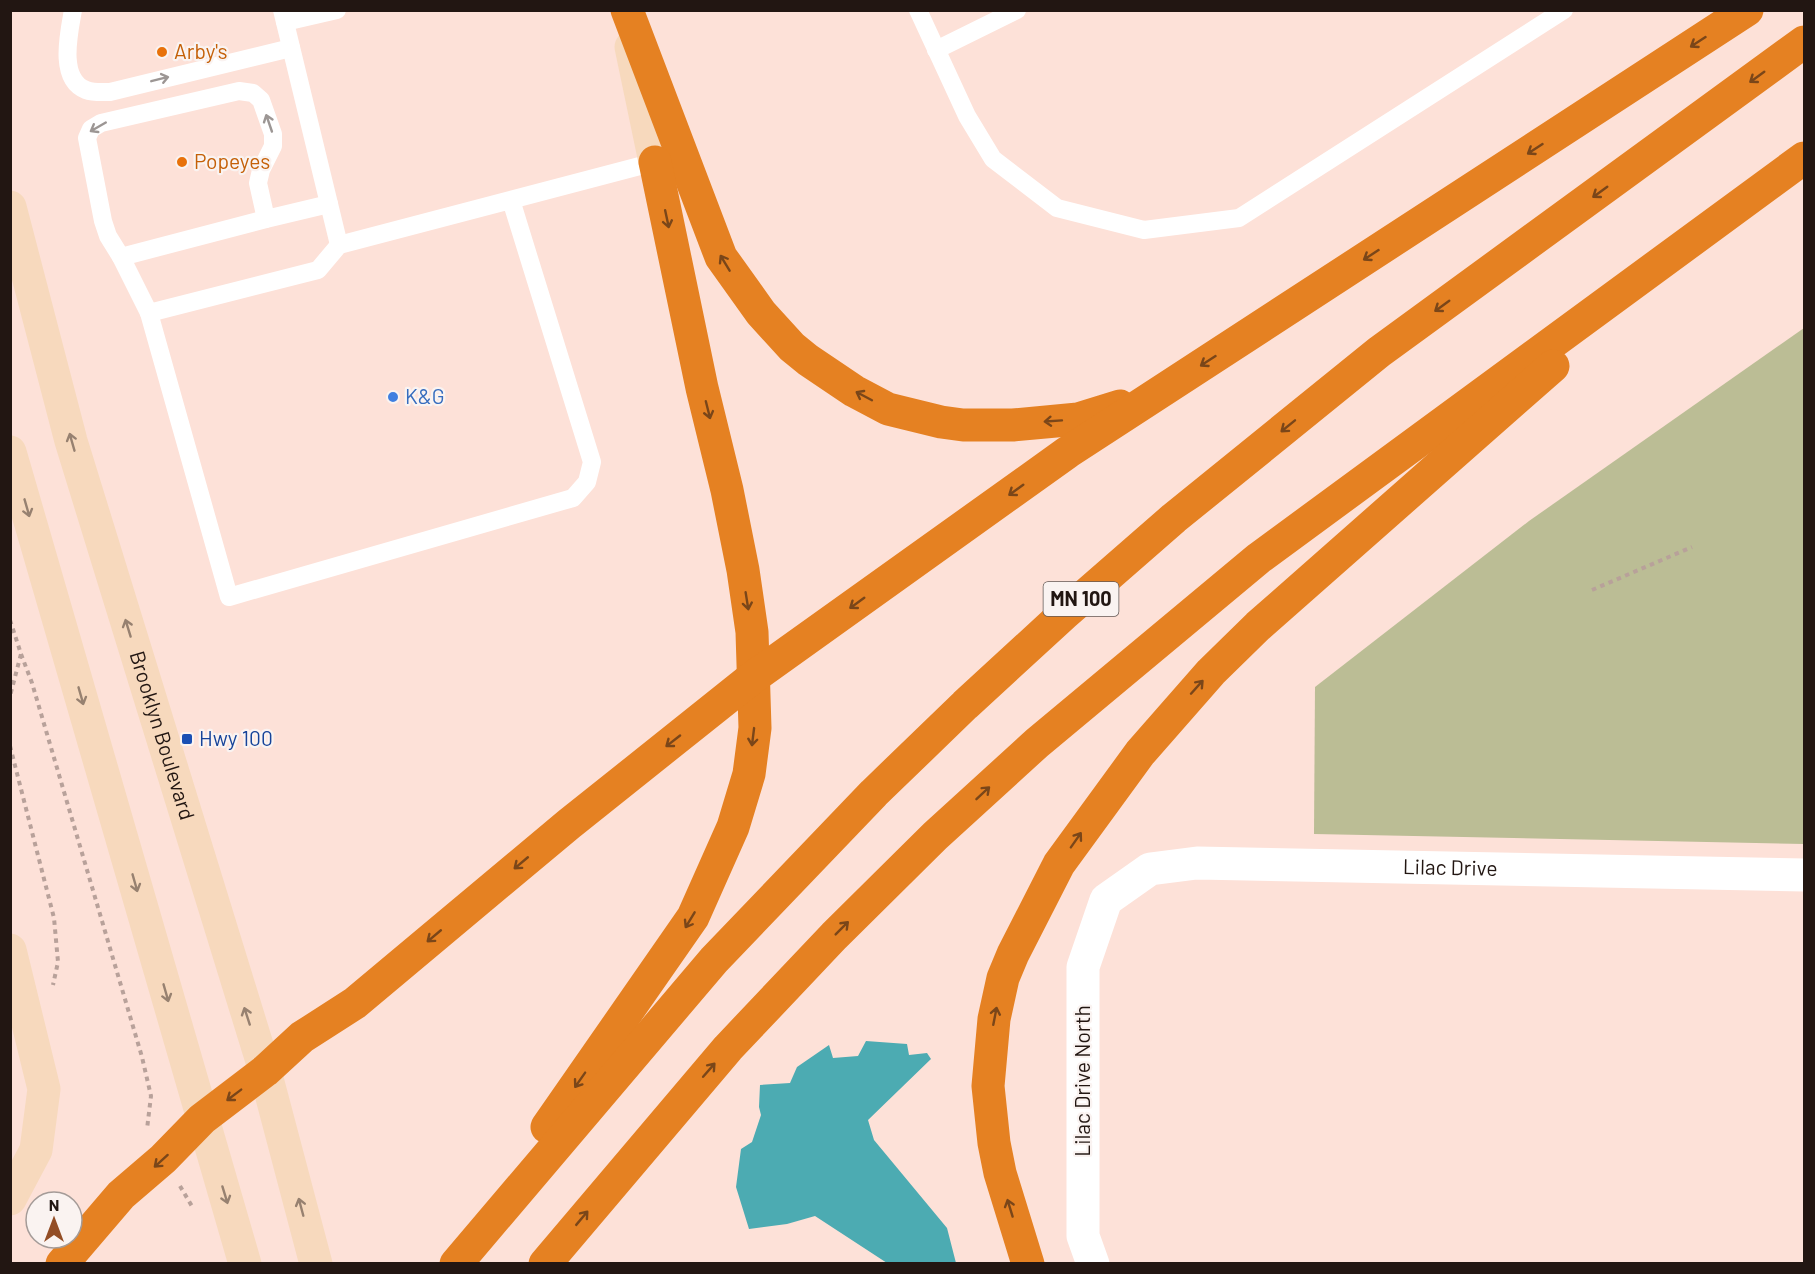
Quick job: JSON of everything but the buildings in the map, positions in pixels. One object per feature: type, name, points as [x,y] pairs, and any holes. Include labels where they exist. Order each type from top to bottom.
[{"type":"highway","points":[[625,10],[721,258],[761,313],[792,347],[829,375],[888,409],[910,416],[963,425],[1013,425],[1078,419],[1169,387]]},
{"type":"highway","points":[[62,1263],[121,1195],[163,1159],[202,1119],[265,1071],[302,1037],[355,1003],[569,824],[752,678],[1068,452],[1747,10]]},
{"type":"highway","name":"MN 100","points":[[456,1263],[714,960],[874,793],[964,705],[1064,614],[1174,518],[1379,352],[1804,42]]},
{"type":"highway","points":[[545,1263],[728,1048],[834,936],[935,836],[1037,743],[1259,558],[1804,158]]},
{"type":"highway","points":[[452,1263],[693,916],[733,827],[749,774],[755,728],[752,632],[727,490],[702,388],[655,162]]},
{"type":"highway","points":[[1028,1263],[1000,1173],[994,1143],[988,1086],[994,1019],[1003,978],[1018,943],[1059,864],[1140,753],[1211,672],[1258,626],[1712,226]]},
{"type":"main road","points":[[625,10],[655,162]]},
{"type":"main road","name":"Brooklyn Boulevard","points":[[10,207],[71,441],[265,1071],[316,1263]]},
{"type":"main road","points":[[10,452],[245,1263]]},
{"type":"main road","points":[[10,950],[44,1089],[36,1150],[10,1199]]},
{"type":"street","name":"Lilac Drive","points":[[1106,900],[1150,869],[1197,863],[1804,875]]},
{"type":"street","name":"Lilac Drive North","points":[[1093,1263],[1083,1236],[1083,967],[1106,900]]},
{"type":"lane","points":[[73,10],[67,58],[73,78],[79,86],[88,91],[110,92],[291,48]]},
{"type":"lane","points":[[337,10],[284,16],[339,245]]},
{"type":"lane","points":[[918,10],[967,116],[993,159],[1057,208],[1143,230],[1239,218],[1564,10]]},
{"type":"lane","points":[[936,50],[1017,10]]},
{"type":"lane","points":[[266,219],[258,183],[261,170],[273,146],[273,134],[261,100],[253,93],[239,91],[101,123],[91,129],[87,138],[103,221],[108,236],[149,313],[229,597],[573,498],[587,482],[592,462],[511,200]]},
{"type":"lane","points":[[149,313],[318,270],[339,245],[655,162]]},
{"type":"lane","points":[[121,258],[329,204]]},
{"type":"path","points":[[1592,590],[1692,547]]},
{"type":"path","points":[[10,620],[32,683],[142,1057],[151,1096],[146,1139]]},
{"type":"path","points":[[10,696],[21,654]]},
{"type":"path","points":[[10,746],[19,778]]},
{"type":"green space","points":[[1804,328],[1804,844],[1314,834],[1315,687],[1529,521]]},
{"type":"water","points":[[866,1041],[907,1044],[909,1055],[927,1053],[931,1059],[868,1120],[874,1140],[947,1228],[956,1263],[887,1263],[815,1216],[787,1224],[749,1229],[736,1187],[741,1149],[752,1142],[761,1115],[760,1085],[790,1083],[797,1067],[829,1045],[833,1058],[858,1056]]},
{"type":"place","name":"Arby's","points":[[162,52]]},
{"type":"place","name":"Popeyes","points":[[182,162]]},
{"type":"place","name":"K&G","points":[[393,397]]},
{"type":"place","name":"Hwy 100","points":[[187,739]]}]
